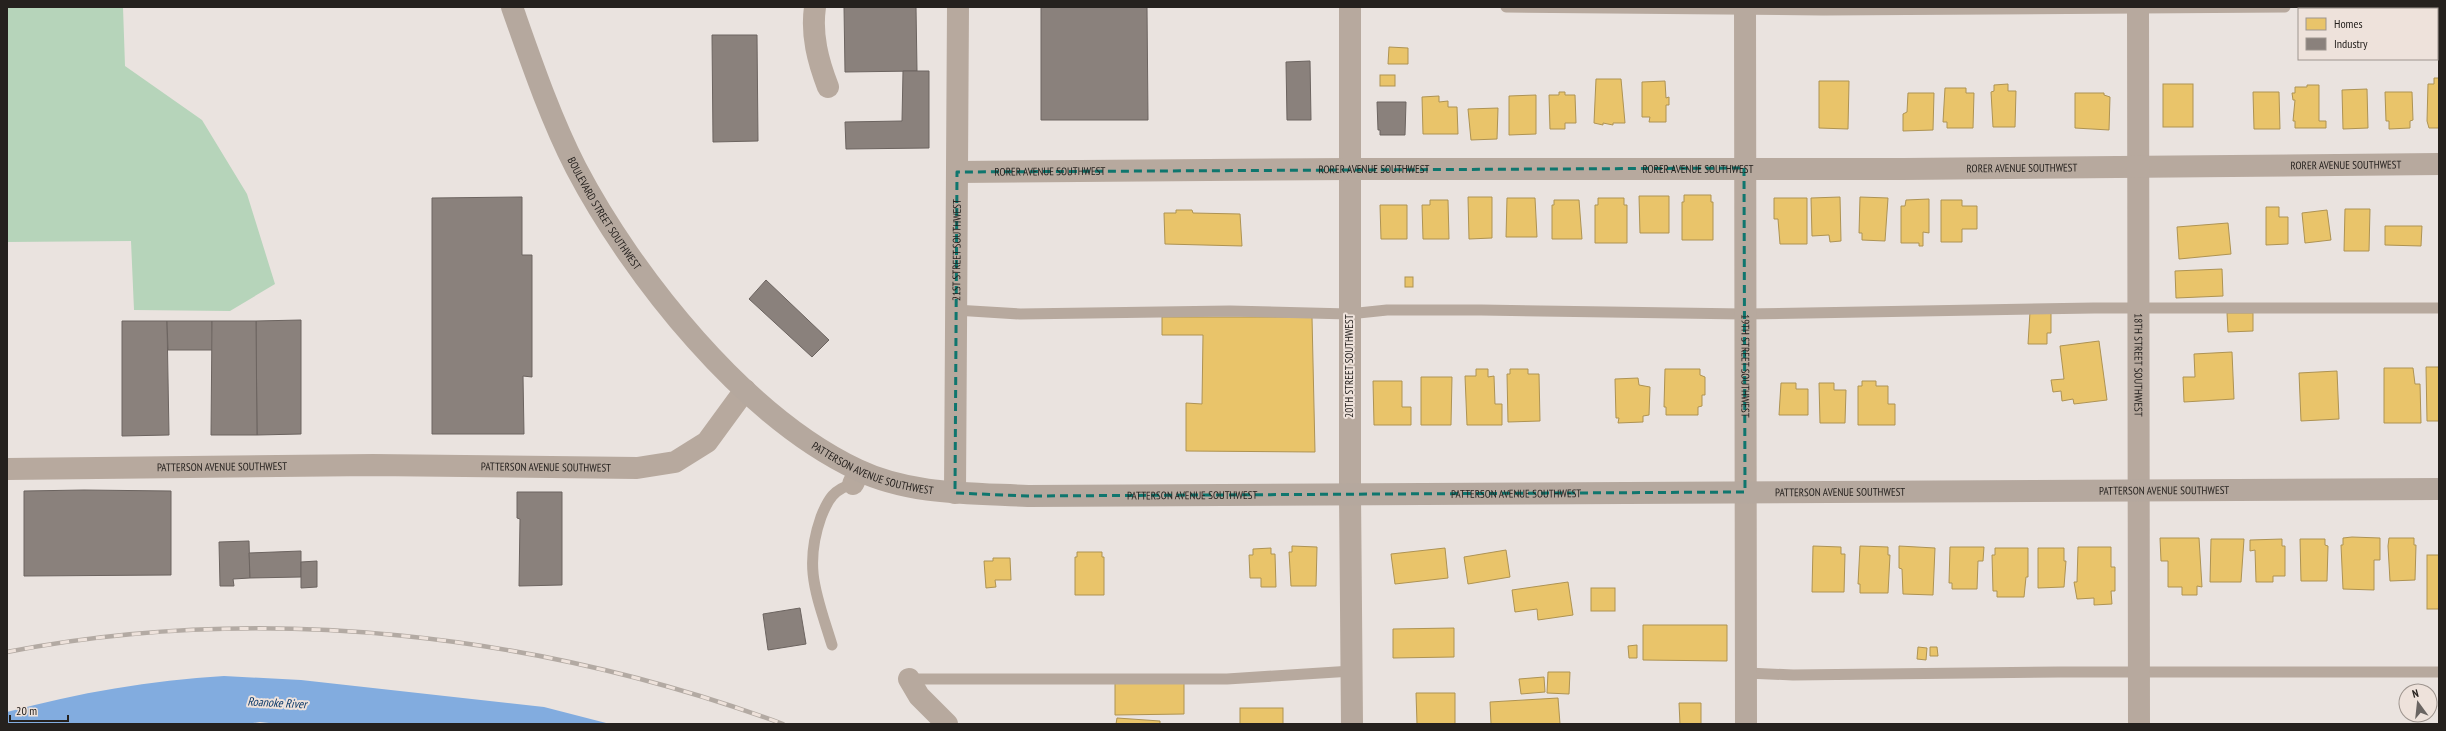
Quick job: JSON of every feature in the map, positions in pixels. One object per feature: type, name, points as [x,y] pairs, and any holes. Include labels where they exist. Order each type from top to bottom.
[{"type":"main road","name":"BOULEVARD STREET SOUTHWEST","points":[[512,7],[550,110],[575,166],[598,210],[664,302],[701,344],[745,390]]},
{"type":"main road","name":"PATTERSON AVENUE SOUTHWEST","points":[[745,390],[780,421],[856,478],[955,493],[1028,496],[2439,489]]},
{"type":"street","points":[[815,7],[815,43],[819,63],[828,87]]},
{"type":"street","name":"21ST STREET SOUTHWEST","points":[[955,493],[958,7]]},
{"type":"street","name":"20TH STREET SOUTHWEST","points":[[1350,7],[1349,314],[1352,724]]},
{"type":"street","name":"19TH STREET SOUTHWEST","points":[[1745,7],[1744,314],[1746,724]]},
{"type":"street","name":"18TH STREET SOUTHWEST","points":[[2138,7],[2137,167],[2139,309],[2139,724]]},
{"type":"street","name":"RORER AVENUE SOUTHWEST","points":[[957,172],[1350,169],[2137,167],[2439,164]]},
{"type":"street","name":"PATTERSON AVENUE SOUTHWEST","points":[[7,469],[373,465],[637,468],[675,462],[707,442],[745,390]]},
{"type":"street","points":[[909,679],[919,696],[947,724]]},
{"type":"lane","points":[[1506,7],[1745,7],[1823,10],[2285,7]]},
{"type":"lane","points":[[2406,7],[2439,7]]},
{"type":"lane","points":[[955,310],[1020,314],[1230,311],[1349,314],[1387,310],[1480,310],[1744,314],[2094,308],[2439,308]]},
{"type":"lane","points":[[832,645],[815,588],[811,561],[815,535],[831,495],[856,478]]},
{"type":"lane","points":[[909,679],[1227,679],[1352,671]]},
{"type":"lane","points":[[1746,673],[1793,675],[2139,672],[2439,672]]},
{"type":"highlighted area","points":[[1744,168],[1745,492],[1028,496],[955,493],[957,172]]},
{"type":"green space","points":[[7,7],[123,7],[125,66],[202,120],[247,194],[275,284],[230,311],[134,310],[131,241],[7,242]]},
{"type":"water","name":"Roanoke River","points":[[224,676],[301,680],[544,707],[610,724],[278,724],[260,722],[247,724],[7,724],[7,712],[88,693],[142,684]]},
{"type":"building: Homes","points":[[1389,47],[1408,48],[1408,64],[1388,64]]},
{"type":"building: Homes","points":[[1380,75],[1395,75],[1395,86],[1380,86]]},
{"type":"building: Homes","points":[[2434,78],[2439,78],[2439,128],[2429,128],[2427,121],[2428,84],[2434,84]]},
{"type":"building: Homes","points":[[1596,79],[1621,79],[1625,123],[1613,123],[1613,125],[1603,123],[1603,125],[1594,123]]},
{"type":"building: Homes","points":[[1665,81],[1666,98],[1669,97],[1669,105],[1666,105],[1666,122],[1649,122],[1650,117],[1642,117],[1642,82]]},
{"type":"building: Homes","points":[[1819,81],[1849,81],[1848,129],[1819,128]]},
{"type":"building: Homes","points":[[2008,84],[2008,91],[2016,91],[2015,127],[1993,127],[1991,92],[1994,91],[1994,85]]},
{"type":"building: Homes","points":[[2163,84],[2193,84],[2193,127],[2163,127]]},
{"type":"building: Homes","points":[[2307,85],[2319,85],[2319,121],[2326,121],[2326,128],[2295,128],[2295,121],[2293,121],[2295,100],[2293,100],[2292,93],[2295,93],[2295,87],[2307,87]]},
{"type":"building: Homes","points":[[1945,88],[1966,88],[1966,93],[1974,93],[1973,128],[1947,128],[1947,122],[1943,122]]},
{"type":"building: Homes","points":[[2367,89],[2368,128],[2343,129],[2342,90]]},
{"type":"building: Homes","points":[[1559,92],[1565,92],[1565,95],[1575,95],[1576,123],[1565,123],[1565,129],[1550,129],[1549,95],[1559,95]]},
{"type":"building: Homes","points":[[2253,92],[2279,92],[2280,129],[2254,129]]},
{"type":"building: Homes","points":[[2385,92],[2412,92],[2413,120],[2410,121],[2410,128],[2389,129],[2389,121],[2386,121]]},
{"type":"building: Homes","points":[[1908,93],[1934,93],[1933,130],[1903,131],[1903,114],[1907,112]]},
{"type":"building: Homes","points":[[2075,93],[2104,93],[2104,95],[2110,97],[2109,130],[2075,128]]},
{"type":"building: Homes","points":[[1536,95],[1536,134],[1509,135],[1509,96]]},
{"type":"building: Homes","points":[[1439,96],[1439,102],[1448,101],[1448,107],[1457,107],[1458,134],[1423,134],[1422,97]]},
{"type":"building: Homes","points":[[1498,108],[1497,139],[1471,140],[1468,109]]},
{"type":"building: Homes","points":[[1684,195],[1711,195],[1711,202],[1713,202],[1713,240],[1682,240],[1682,202],[1684,202]]},
{"type":"building: Homes","points":[[1639,196],[1669,196],[1669,233],[1640,233]]},
{"type":"building: Homes","points":[[1468,197],[1492,197],[1492,238],[1469,239]]},
{"type":"building: Homes","points":[[1840,197],[1841,241],[1830,242],[1829,235],[1812,236],[1811,198]]},
{"type":"building: Homes","points":[[1860,197],[1888,198],[1885,241],[1862,240],[1862,233],[1859,233]]},
{"type":"building: Homes","points":[[1507,198],[1535,198],[1537,237],[1506,237]]},
{"type":"building: Homes","points":[[1598,198],[1624,198],[1624,205],[1627,205],[1627,243],[1595,243],[1595,205],[1598,205]]},
{"type":"building: Homes","points":[[1774,198],[1807,198],[1807,244],[1780,244],[1778,219],[1774,219]]},
{"type":"building: Homes","points":[[1929,199],[1929,233],[1923,232],[1923,246],[1919,246],[1919,243],[1901,243],[1901,206],[1905,206],[1906,200]]},
{"type":"building: Homes","points":[[1430,200],[1448,200],[1449,239],[1423,239],[1422,205],[1430,205]]},
{"type":"building: Homes","points":[[1554,200],[1579,200],[1582,239],[1552,239],[1552,205],[1554,205]]},
{"type":"building: Homes","points":[[1941,200],[1962,200],[1962,206],[1977,206],[1977,229],[1962,229],[1962,242],[1941,242]]},
{"type":"building: Homes","points":[[1380,205],[1407,205],[1407,239],[1381,239]]},
{"type":"building: Homes","points":[[2266,207],[2279,207],[2279,217],[2288,217],[2288,244],[2266,245]]},
{"type":"building: Homes","points":[[2345,209],[2370,209],[2369,251],[2344,251]]},
{"type":"building: Homes","points":[[1176,210],[1192,210],[1193,213],[1240,214],[1242,246],[1165,244],[1164,213],[1176,213]]},
{"type":"building: Homes","points":[[2327,210],[2331,240],[2305,243],[2302,213]]},
{"type":"building: Homes","points":[[2228,223],[2231,254],[2179,259],[2177,227]]},
{"type":"building: Homes","points":[[2385,226],[2422,226],[2421,246],[2385,245]]},
{"type":"building: Homes","points":[[2222,269],[2223,296],[2176,298],[2175,271]]},
{"type":"building: Homes","points":[[1405,277],[1413,277],[1413,287],[1405,287]]},
{"type":"building: Homes","points":[[2030,312],[2051,312],[2051,333],[2047,333],[2047,344],[2028,344]]},
{"type":"building: Homes","points":[[2227,313],[2253,313],[2253,331],[2228,332]]},
{"type":"building: Homes","points":[[1162,317],[1312,317],[1315,452],[1186,451],[1186,403],[1202,404],[1203,335],[1162,335]]},
{"type":"building: Homes","points":[[2099,341],[2107,400],[2074,404],[2073,399],[2062,401],[2061,391],[2053,392],[2051,380],[2064,379],[2060,346]]},
{"type":"building: Homes","points":[[2232,352],[2234,399],[2184,402],[2183,377],[2195,377],[2194,354]]},
{"type":"building: Homes","points":[[2426,367],[2439,367],[2439,421],[2427,421]]},
{"type":"building: Homes","points":[[2384,368],[2413,368],[2415,384],[2420,384],[2421,423],[2384,423]]},
{"type":"building: Homes","points":[[1476,369],[1488,369],[1488,377],[1494,376],[1495,404],[1502,404],[1502,425],[1467,425],[1465,376],[1476,376]]},
{"type":"building: Homes","points":[[1510,369],[1528,369],[1528,374],[1539,374],[1540,421],[1508,422],[1507,374],[1510,374]]},
{"type":"building: Homes","points":[[1665,369],[1700,369],[1700,375],[1705,377],[1705,395],[1702,395],[1702,406],[1698,407],[1698,415],[1666,415],[1666,407],[1664,407]]},
{"type":"building: Homes","points":[[2337,371],[2339,419],[2301,421],[2299,373]]},
{"type":"building: Homes","points":[[1421,377],[1452,377],[1451,425],[1421,425]]},
{"type":"building: Homes","points":[[1638,378],[1639,385],[1650,387],[1649,415],[1643,416],[1643,422],[1618,423],[1619,418],[1616,418],[1615,379]]},
{"type":"building: Homes","points":[[1373,381],[1402,381],[1402,407],[1411,407],[1411,425],[1374,425]]},
{"type":"building: Homes","points":[[1862,381],[1876,381],[1876,386],[1888,386],[1888,404],[1895,404],[1895,425],[1858,425],[1858,386],[1862,386]]},
{"type":"building: Homes","points":[[1781,383],[1796,383],[1796,389],[1808,389],[1808,415],[1779,415]]},
{"type":"building: Homes","points":[[1819,383],[1834,383],[1834,390],[1846,390],[1845,423],[1820,423]]},
{"type":"building: Homes","points":[[2160,538],[2199,538],[2202,587],[2197,586],[2197,595],[2182,595],[2182,587],[2168,587],[2168,561],[2161,561]]},
{"type":"building: Homes","points":[[2343,538],[2380,538],[2380,560],[2374,560],[2374,590],[2343,589],[2341,545],[2343,545]]},
{"type":"building: Homes","points":[[2389,538],[2414,538],[2414,545],[2416,545],[2415,580],[2390,581]]},
{"type":"building: Homes","points":[[2211,539],[2244,539],[2241,582],[2210,582]]},
{"type":"building: Homes","points":[[2282,539],[2282,546],[2285,546],[2285,576],[2273,576],[2273,582],[2256,582],[2255,550],[2250,551],[2250,540]]},
{"type":"building: Homes","points":[[2300,539],[2325,539],[2325,545],[2328,546],[2327,581],[2301,581]]},
{"type":"building: Homes","points":[[1292,546],[1317,547],[1316,586],[1291,586],[1289,552],[1292,552]]},
{"type":"building: Homes","points":[[1813,546],[1841,547],[1841,554],[1845,554],[1844,592],[1812,592]]},
{"type":"building: Homes","points":[[1860,546],[1888,547],[1888,555],[1890,555],[1888,593],[1860,593],[1860,584],[1858,584]]},
{"type":"building: Homes","points":[[1899,546],[1935,548],[1933,595],[1903,594],[1902,569],[1899,568]]},
{"type":"building: Homes","points":[[1950,547],[1984,547],[1983,561],[1978,561],[1977,589],[1952,589],[1952,583],[1949,583]]},
{"type":"building: Homes","points":[[2078,547],[2111,547],[2111,567],[2115,567],[2115,591],[2111,591],[2112,604],[2094,605],[2094,598],[2077,599],[2074,582],[2077,582]]},
{"type":"building: Homes","points":[[1271,548],[1271,554],[1275,554],[1276,587],[1261,587],[1261,578],[1250,578],[1249,555],[1253,555],[1253,549]]},
{"type":"building: Homes","points":[[1445,548],[1448,578],[1395,584],[1391,554]]},
{"type":"building: Homes","points":[[1995,548],[2028,548],[2028,577],[2026,577],[2024,597],[1997,597],[1997,591],[1993,591],[1992,555],[1995,555]]},
{"type":"building: Homes","points":[[2038,548],[2064,548],[2064,561],[2066,561],[2064,587],[2038,588]]},
{"type":"building: Homes","points":[[1506,550],[1510,577],[1468,584],[1464,557]]},
{"type":"building: Homes","points":[[1077,552],[1102,552],[1102,557],[1104,557],[1104,595],[1075,595],[1075,557],[1077,557]]},
{"type":"building: Homes","points":[[2427,555],[2439,555],[2439,609],[2427,609]]},
{"type":"building: Homes","points":[[993,558],[1010,558],[1011,580],[995,580],[996,587],[986,588],[984,561],[993,561]]},
{"type":"building: Homes","points":[[1568,582],[1573,615],[1538,620],[1537,609],[1515,612],[1512,590]]},
{"type":"building: Homes","points":[[1591,588],[1615,588],[1615,611],[1591,611]]},
{"type":"building: Homes","points":[[1643,625],[1727,625],[1727,661],[1643,660]]},
{"type":"building: Homes","points":[[1454,628],[1454,657],[1393,658],[1393,629]]},
{"type":"building: Homes","points":[[1637,645],[1637,658],[1629,658],[1628,646]]},
{"type":"building: Homes","points":[[1918,647],[1927,648],[1926,660],[1917,659]]},
{"type":"building: Homes","points":[[1930,647],[1937,647],[1938,656],[1930,656]]},
{"type":"building: Homes","points":[[1548,672],[1570,672],[1569,694],[1547,693]]},
{"type":"building: Homes","points":[[1544,677],[1545,692],[1521,694],[1519,679]]},
{"type":"building: Homes","points":[[1115,681],[1184,681],[1184,714],[1115,715]]},
{"type":"building: Homes","points":[[1416,693],[1455,693],[1455,724],[1417,724]]},
{"type":"building: Homes","points":[[1558,698],[1560,724],[1491,724],[1490,702]]},
{"type":"building: Homes","points":[[1679,703],[1701,703],[1701,724],[1680,724]]},
{"type":"building: Homes","points":[[1240,708],[1283,708],[1283,724],[1240,724]]},
{"type":"building: Homes","points":[[1117,718],[1160,721],[1160,724],[1116,724]]},
{"type":"building: Industry","points":[[844,7],[916,7],[917,71],[845,72]]},
{"type":"building: Industry","points":[[1041,7],[1147,7],[1148,120],[1041,120]]},
{"type":"building: Industry","points":[[712,35],[757,35],[758,141],[713,142]]},
{"type":"building: Industry","points":[[1310,61],[1311,120],[1287,120],[1286,62]]},
{"type":"building: Industry","points":[[903,71],[929,71],[929,148],[846,149],[845,122],[902,121]]},
{"type":"building: Industry","points":[[1377,102],[1406,102],[1405,135],[1380,135],[1380,130],[1378,130]]},
{"type":"building: Industry","points":[[522,197],[522,255],[532,255],[532,377],[523,376],[524,434],[432,434],[432,198]]},
{"type":"building: Industry","points":[[766,280],[829,340],[812,357],[749,299]]},
{"type":"building: Industry","points":[[301,320],[301,434],[257,435],[256,321]]},
{"type":"building: Industry","points":[[122,321],[167,321],[169,435],[122,436]]},
{"type":"building: Industry","points":[[167,321],[212,321],[213,350],[168,350]]},
{"type":"building: Industry","points":[[212,321],[256,321],[257,435],[211,435]]},
{"type":"building: Industry","points":[[24,491],[171,491],[171,575],[24,576]]},
{"type":"building: Industry","points":[[517,492],[562,492],[562,585],[519,586],[520,519],[517,518]]},
{"type":"building: Industry","points":[[249,541],[250,578],[233,579],[234,586],[220,586],[219,542]]},
{"type":"building: Industry","points":[[301,551],[301,577],[250,578],[249,553]]},
{"type":"building: Industry","points":[[317,561],[317,587],[301,588],[301,562]]},
{"type":"building: Industry","points":[[800,608],[806,644],[768,650],[763,614]]},
{"type":"railway","points":[[7,652],[104,637],[203,630],[301,629],[400,636],[498,648],[595,668],[690,693],[783,724]]}]
